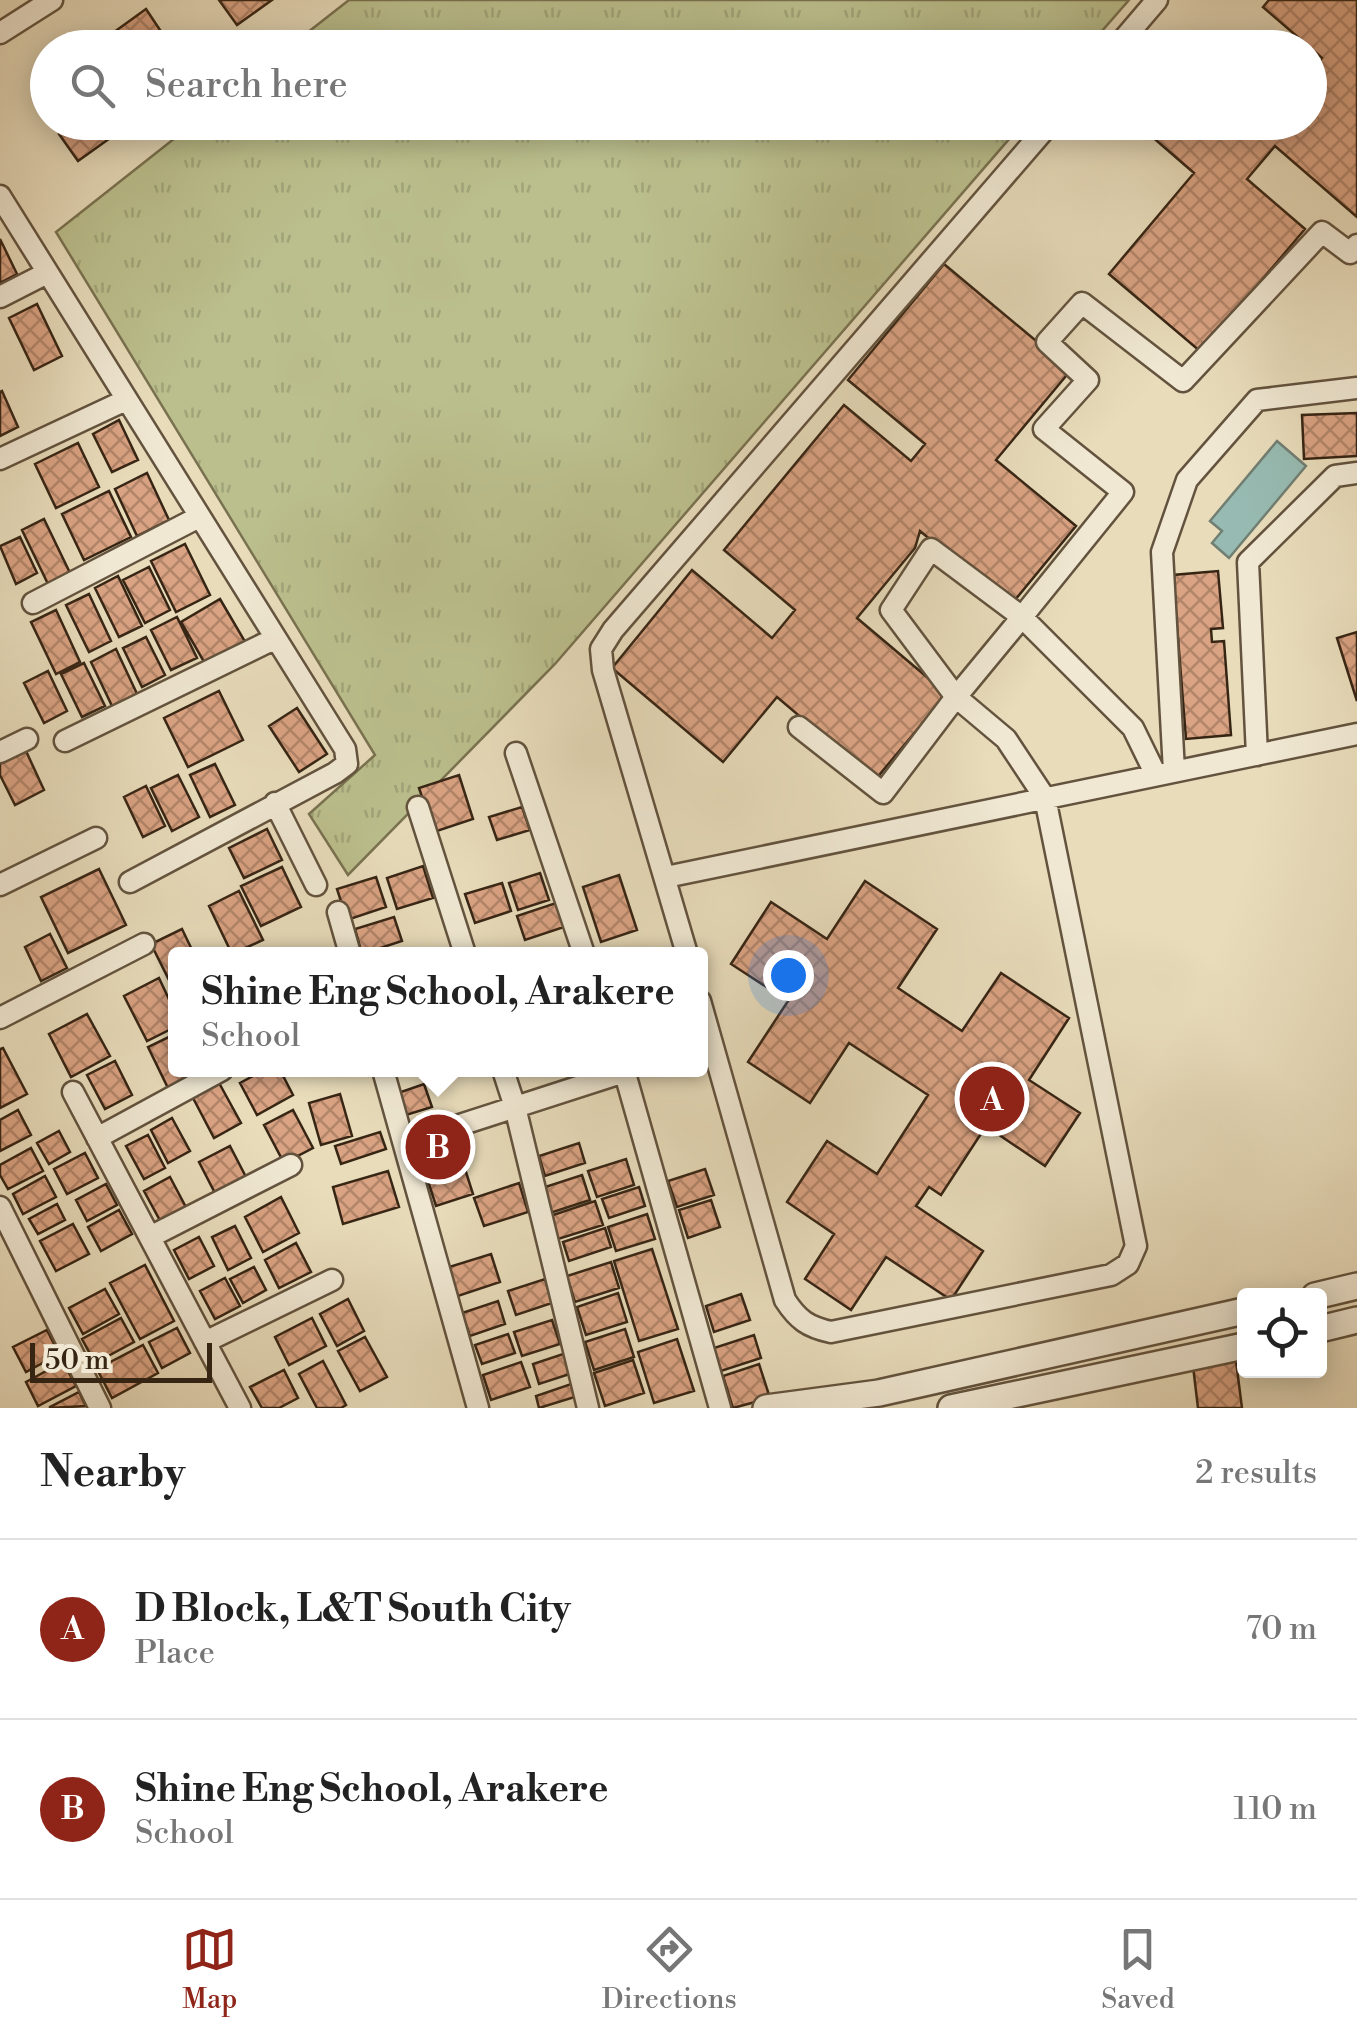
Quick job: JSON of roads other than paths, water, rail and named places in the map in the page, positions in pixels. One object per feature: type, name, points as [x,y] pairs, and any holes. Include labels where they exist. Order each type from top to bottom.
[{"type":"street","points":[[0,33],[52,0]]},
{"type":"street","points":[[1131,30],[1157,0]]},
{"type":"street","points":[[686,947],[603,670],[601,648],[1036,140]]},
{"type":"street","points":[[0,196],[345,749],[347,764],[130,882]]},
{"type":"street","points":[[800,727],[883,793],[1123,492],[1044,428],[1088,380],[1047,342],[1082,303],[1183,381],[1322,232],[1350,253],[1357,245]]},
{"type":"street","points":[[0,297],[48,273]]},
{"type":"street","points":[[1165,773],[1162,552],[1186,480],[1258,400],[1357,388]]},
{"type":"street","points":[[0,459],[126,400]]},
{"type":"street","points":[[1256,755],[1248,562],[1336,476],[1357,473]]},
{"type":"street","points":[[33,603],[199,517]]},
{"type":"street","points":[[708,1029],[785,1300],[797,1319],[811,1328],[831,1332],[1111,1274],[1128,1264],[1136,1246],[1044,798],[1006,738],[956,698],[891,610],[931,549],[1022,616],[1133,728],[1165,773]]},
{"type":"street","points":[[66,741],[274,639]]},
{"type":"street","points":[[666,877],[1357,734]]},
{"type":"street","points":[[0,752],[27,739]]},
{"type":"street","points":[[516,753],[582,947]]},
{"type":"street","points":[[275,803],[316,885]]},
{"type":"street","points":[[418,807],[464,947]]},
{"type":"street","points":[[0,885],[96,838]]},
{"type":"street","points":[[338,912],[348,947]]},
{"type":"street","points":[[0,1018],[144,944]]},
{"type":"street","points":[[98,1138],[209,1077]]},
{"type":"street","points":[[384,1077],[478,1408]]},
{"type":"street","points":[[505,1077],[588,1408]]},
{"type":"street","points":[[404,1143],[606,1077]]},
{"type":"street","points":[[626,1077],[720,1408]]},
{"type":"street","points":[[74,1092],[240,1408]]},
{"type":"street","points":[[150,1237],[290,1165]]},
{"type":"street","points":[[0,1207],[100,1408]]},
{"type":"street","points":[[205,1342],[332,1280]]},
{"type":"street","points":[[1327,1293],[1357,1286]]},
{"type":"street","points":[[766,1408],[879,1393],[1237,1314]]},
{"type":"street","points":[[1327,1327],[1357,1320]]},
{"type":"street","points":[[950,1408],[1237,1347]]},
{"type":"water","points":[[1277,441],[1306,466],[1229,558],[1212,543],[1222,531],[1210,521]]},
{"type":"place","name":"D Block, L&T South City","points":[[992,1099]]},
{"type":"place","name":"Shine Eng School, Arakere","points":[[438,1147]]}]
